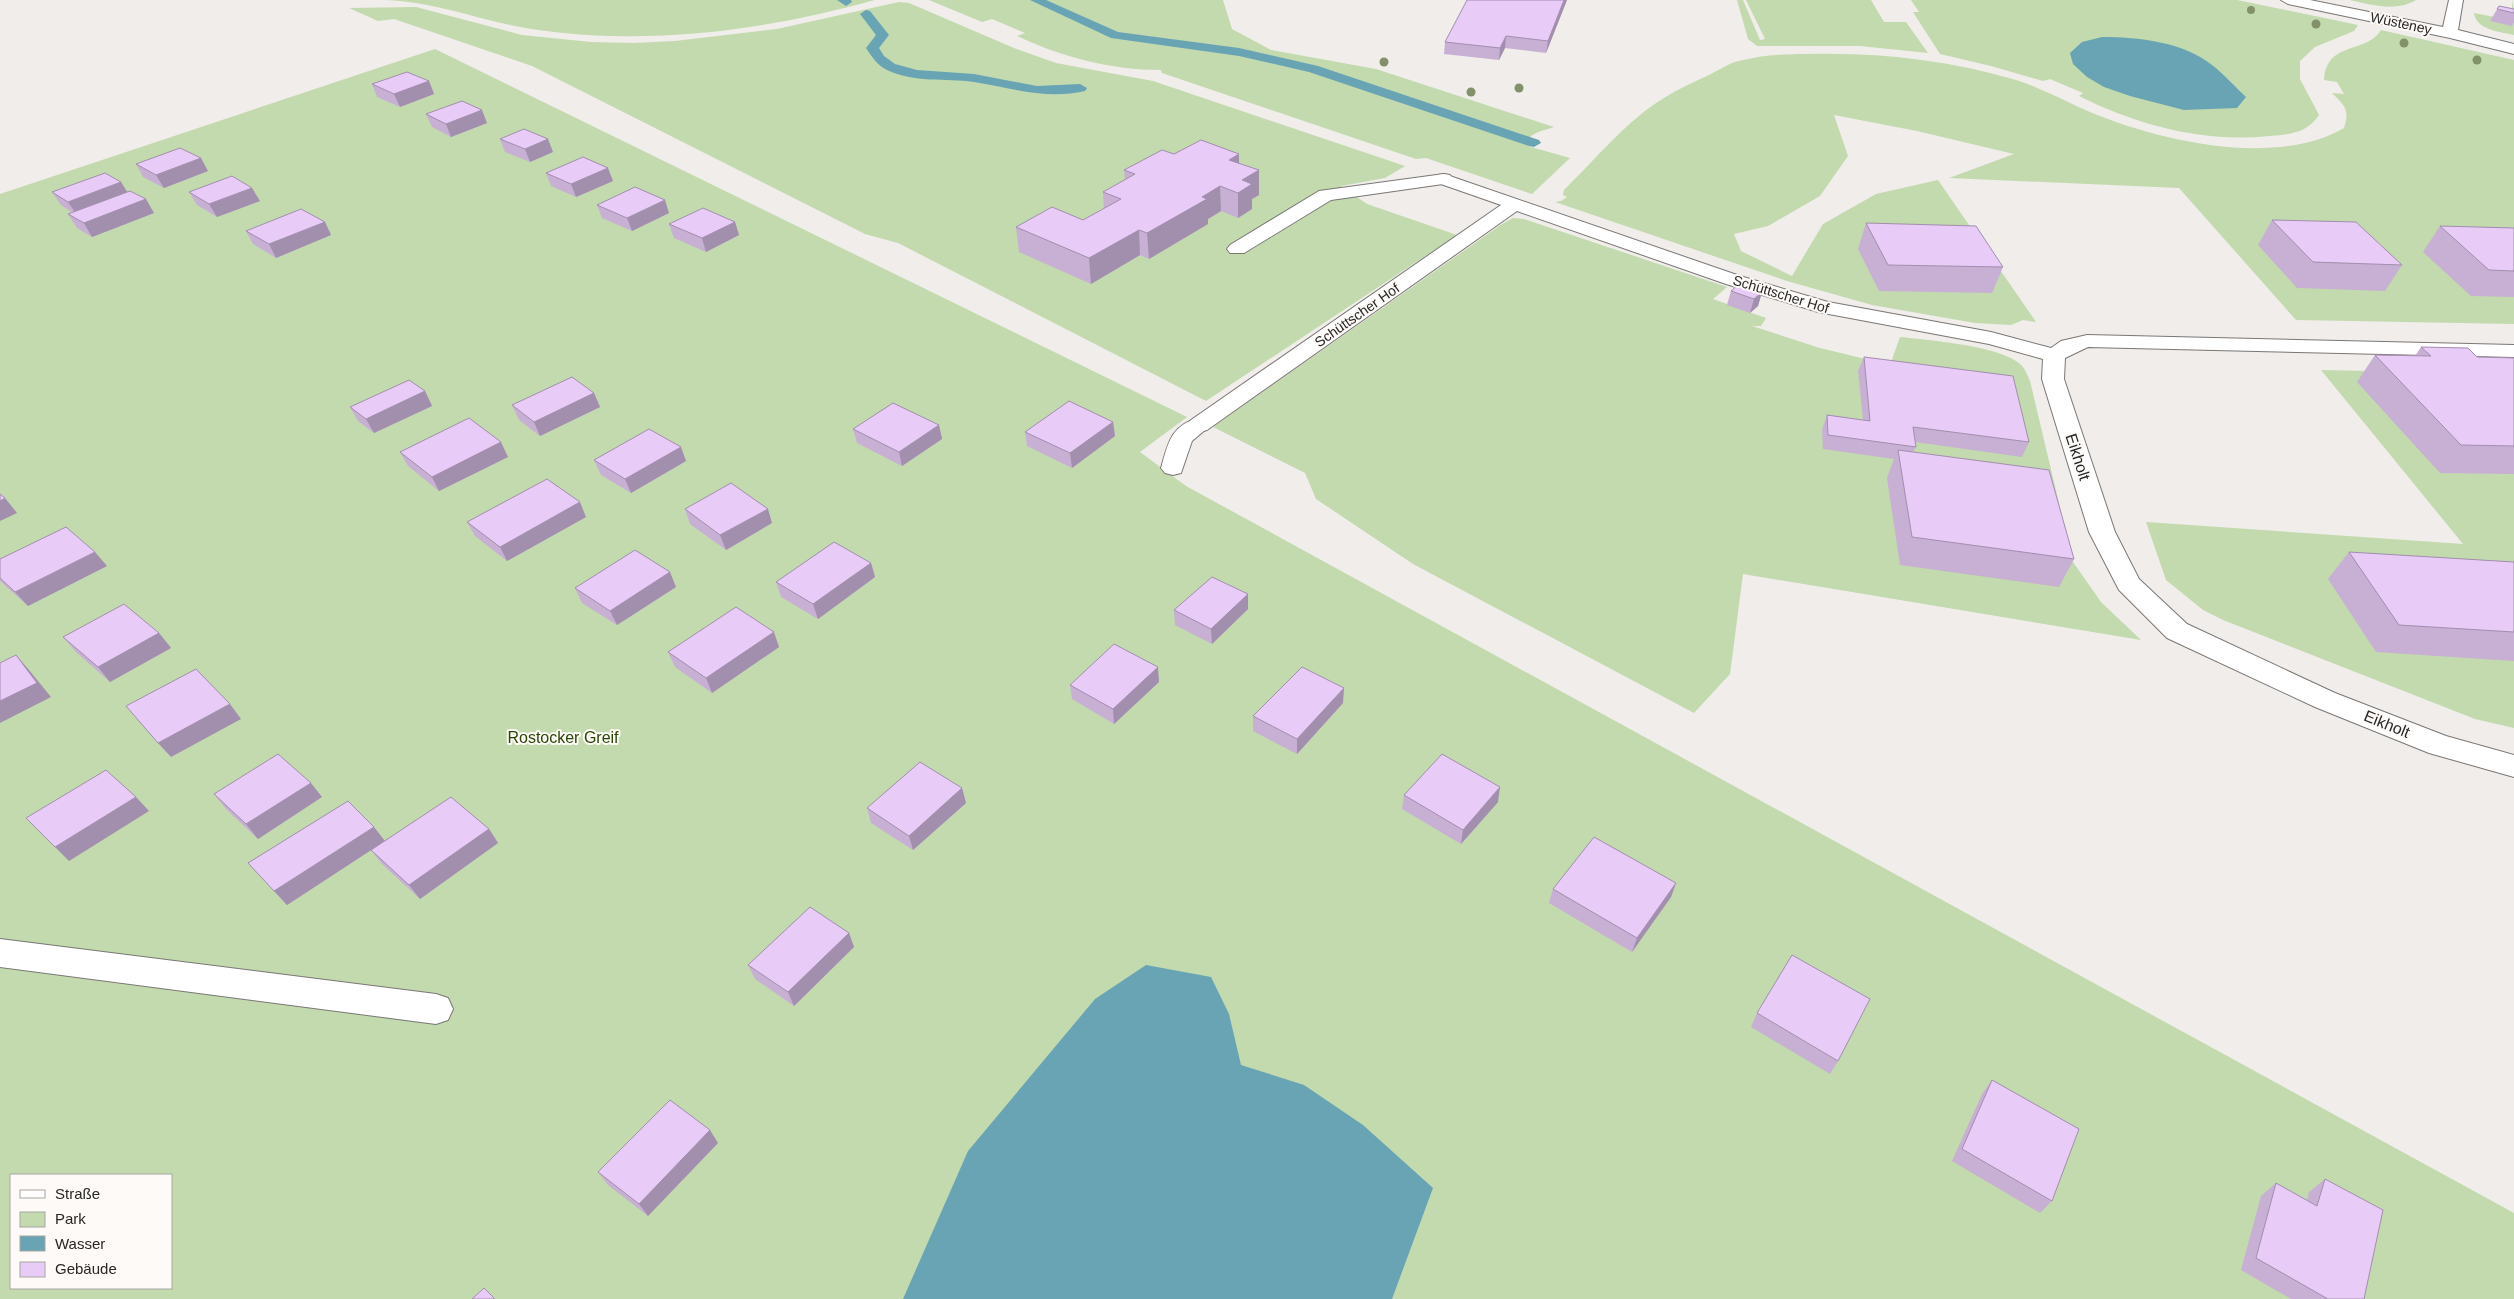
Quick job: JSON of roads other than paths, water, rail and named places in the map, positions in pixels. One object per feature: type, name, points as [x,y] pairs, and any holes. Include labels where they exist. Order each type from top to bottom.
[{"type":"street","name":"Wüsteney","points":[[2288,0],[2450,33],[2514,49]]},
{"type":"street","points":[[2450,33],[2456,0]]},
{"type":"street","name":"Schüttscher Hof","points":[[1237,249],[1326,195],[1444,179],[1733,280],[1825,308],[1991,338],[2054,355]]},
{"type":"street","name":"Schüttscher Hof","points":[[1173,468],[1181,438],[1515,204]]},
{"type":"street","points":[[2054,355],[2069,346],[2096,341],[2514,351]]},
{"type":"street","name":"Eikholt","points":[[2054,355],[2053,379],[2102,532],[2128,584],[2177,631],[2325,700],[2439,745],[2514,766]]},
{"type":"street","points":[[0,953],[436,1008]]},
{"type":"water","points":[[2102,37],[2160,42],[2188,51],[2201,57],[2221,72],[2246,97],[2237,108],[2184,110],[2104,87],[2087,77],[2073,64],[2070,53],[2082,42]]},
{"type":"water","points":[[1146,965],[1211,977],[1229,1014],[1241,1065],[1304,1085],[1363,1125],[1433,1188],[1392,1299],[903,1299],[968,1151],[1095,999]]},
{"type":"waterway","points":[[1036,0],[1115,35],[1239,52],[1313,69],[1534,143]]},
{"type":"waterway","points":[[866,14],[883,35],[872,48],[880,59],[890,66],[903,71],[917,74],[974,78],[1037,90],[1054,91],[1080,88]]},
{"type":"park label","name":"Rostocker Greif","points":[[563,737]]}]
